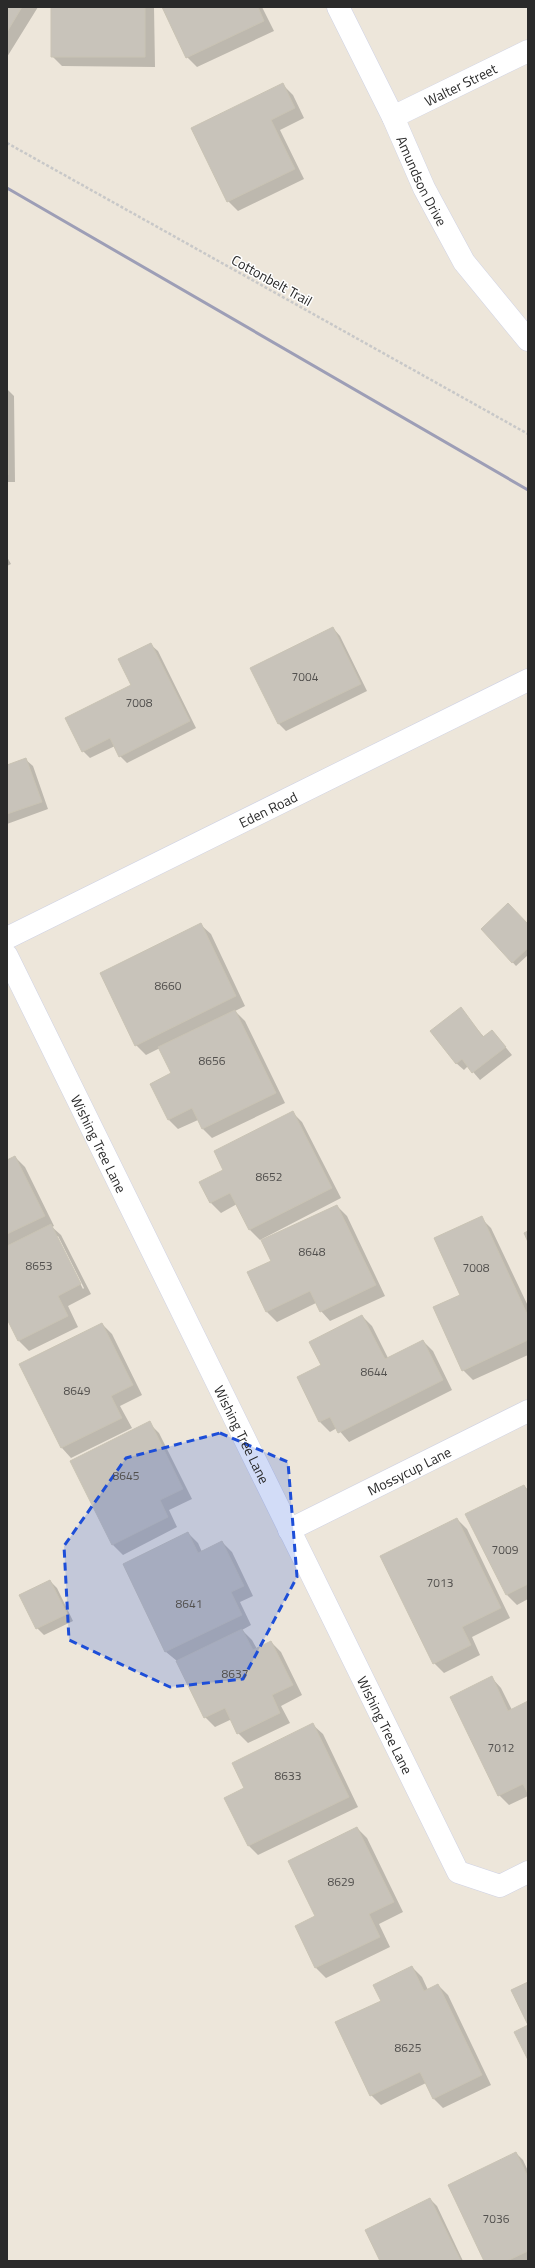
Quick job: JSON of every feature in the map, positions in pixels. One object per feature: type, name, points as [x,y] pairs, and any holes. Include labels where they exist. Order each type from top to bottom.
[{"type":"street","name":"Amundson Drive","points":[[338,7],[393,117],[424,188],[464,262],[528,340]]},
{"type":"street","name":"Walter Street","points":[[393,117],[528,52]]},
{"type":"street","name":"Eden Road","points":[[7,938],[528,680]]},
{"type":"street","name":"Wishing Tree Lane","points":[[7,956],[458,1872],[500,1886],[528,1872]]},
{"type":"street","name":"Mossycup Lane","points":[[289,1530],[528,1411]]},
{"type":"path","name":"Cottonbelt Trail","points":[[7,143],[528,434]]},
{"type":"highlighted area","points":[[220,1433],[288,1462],[297,1577],[243,1679],[170,1687],[69,1640],[64,1546],[126,1458]]},
{"type":"building","points":[[7,7],[22,7],[7,32]]},
{"type":"building","points":[[51,7],[145,7],[145,57],[51,57]]},
{"type":"building","points":[[162,7],[258,7],[264,21],[186,58]]},
{"type":"building","points":[[283,83],[295,108],[271,120],[295,169],[227,202],[191,128]]},
{"type":"building","points":[[7,388],[8,475],[7,475]]},
{"type":"building","points":[[333,627],[361,684],[278,724],[250,668]]},
{"type":"building","points":[[151,643],[190,721],[119,757],[110,738],[82,752],[65,718],[131,685],[118,659]]},
{"type":"building","points":[[26,758],[42,802],[7,814],[7,765]]},
{"type":"building","points":[[508,903],[528,924],[528,948],[512,963],[481,929]]},
{"type":"building","points":[[201,923],[236,996],[135,1046],[100,973]]},
{"type":"building","points":[[461,1007],[483,1037],[492,1030],[506,1047],[472,1073],[462,1059],[456,1064],[430,1031]]},
{"type":"building","points":[[235,1010],[276,1093],[202,1129],[192,1108],[168,1120],[150,1084],[171,1073],[158,1047]]},
{"type":"building","points":[[293,1111],[332,1188],[249,1230],[230,1193],[210,1203],[199,1182],[223,1170],[214,1151]]},
{"type":"building","points":[[15,1156],[45,1216],[7,1234],[7,1160]]},
{"type":"building","points":[[337,1205],[376,1285],[320,1312],[310,1291],[266,1312],[247,1272],[271,1261],[261,1240]]},
{"type":"building","points":[[482,1216],[528,1316],[528,1340],[462,1371],[433,1307],[460,1295],[434,1238]]},
{"type":"building","points":[[51,1224],[81,1284],[58,1296],[68,1316],[18,1341],[7,1319],[7,1246]]},
{"type":"building","points":[[528,1231],[528,1242],[524,1233]]},
{"type":"building","points":[[362,1315],[385,1359],[423,1340],[443,1380],[338,1433],[330,1417],[319,1422],[297,1377],[321,1365],[309,1342]]},
{"type":"building","points":[[102,1323],[133,1385],[111,1396],[122,1418],[61,1448],[19,1364]]},
{"type":"building","points":[[150,1421],[183,1489],[160,1500],[168,1517],[112,1545],[70,1461]]},
{"type":"building","points":[[524,1485],[528,1492],[528,1584],[506,1595],[465,1514]]},
{"type":"building","points":[[457,1518],[501,1608],[462,1627],[471,1645],[433,1664],[380,1556]]},
{"type":"building","points":[[188,1532],[198,1553],[222,1541],[244,1586],[231,1592],[242,1615],[165,1652],[123,1564]]},
{"type":"building","points":[[50,1580],[67,1614],[36,1629],[19,1595]]},
{"type":"building","points":[[242,1629],[253,1650],[271,1641],[293,1685],[272,1695],[280,1713],[237,1734],[225,1708],[204,1718],[176,1661]]},
{"type":"building","points":[[492,1676],[508,1711],[528,1701],[528,1794],[523,1784],[498,1796],[450,1697]]},
{"type":"building","points":[[313,1723],[349,1797],[248,1846],[224,1798],[244,1788],[232,1763]]},
{"type":"building","points":[[357,1827],[394,1902],[369,1914],[380,1937],[315,1968],[295,1926],[315,1916],[288,1861]]},
{"type":"building","points":[[412,1966],[424,1991],[438,1984],[482,2075],[433,2099],[420,2072],[370,2096],[335,2022],[381,2001],[373,1985]]},
{"type":"building","points":[[528,1982],[528,2025],[511,1990]]},
{"type":"building","points":[[528,2025],[528,2060],[514,2032]]},
{"type":"building","points":[[516,2152],[528,2177],[528,2251],[507,2261],[484,2261],[448,2185]]},
{"type":"building","points":[[430,2198],[461,2261],[380,2261],[365,2230]]},
{"type":"railway","points":[[7,188],[528,490]]}]
